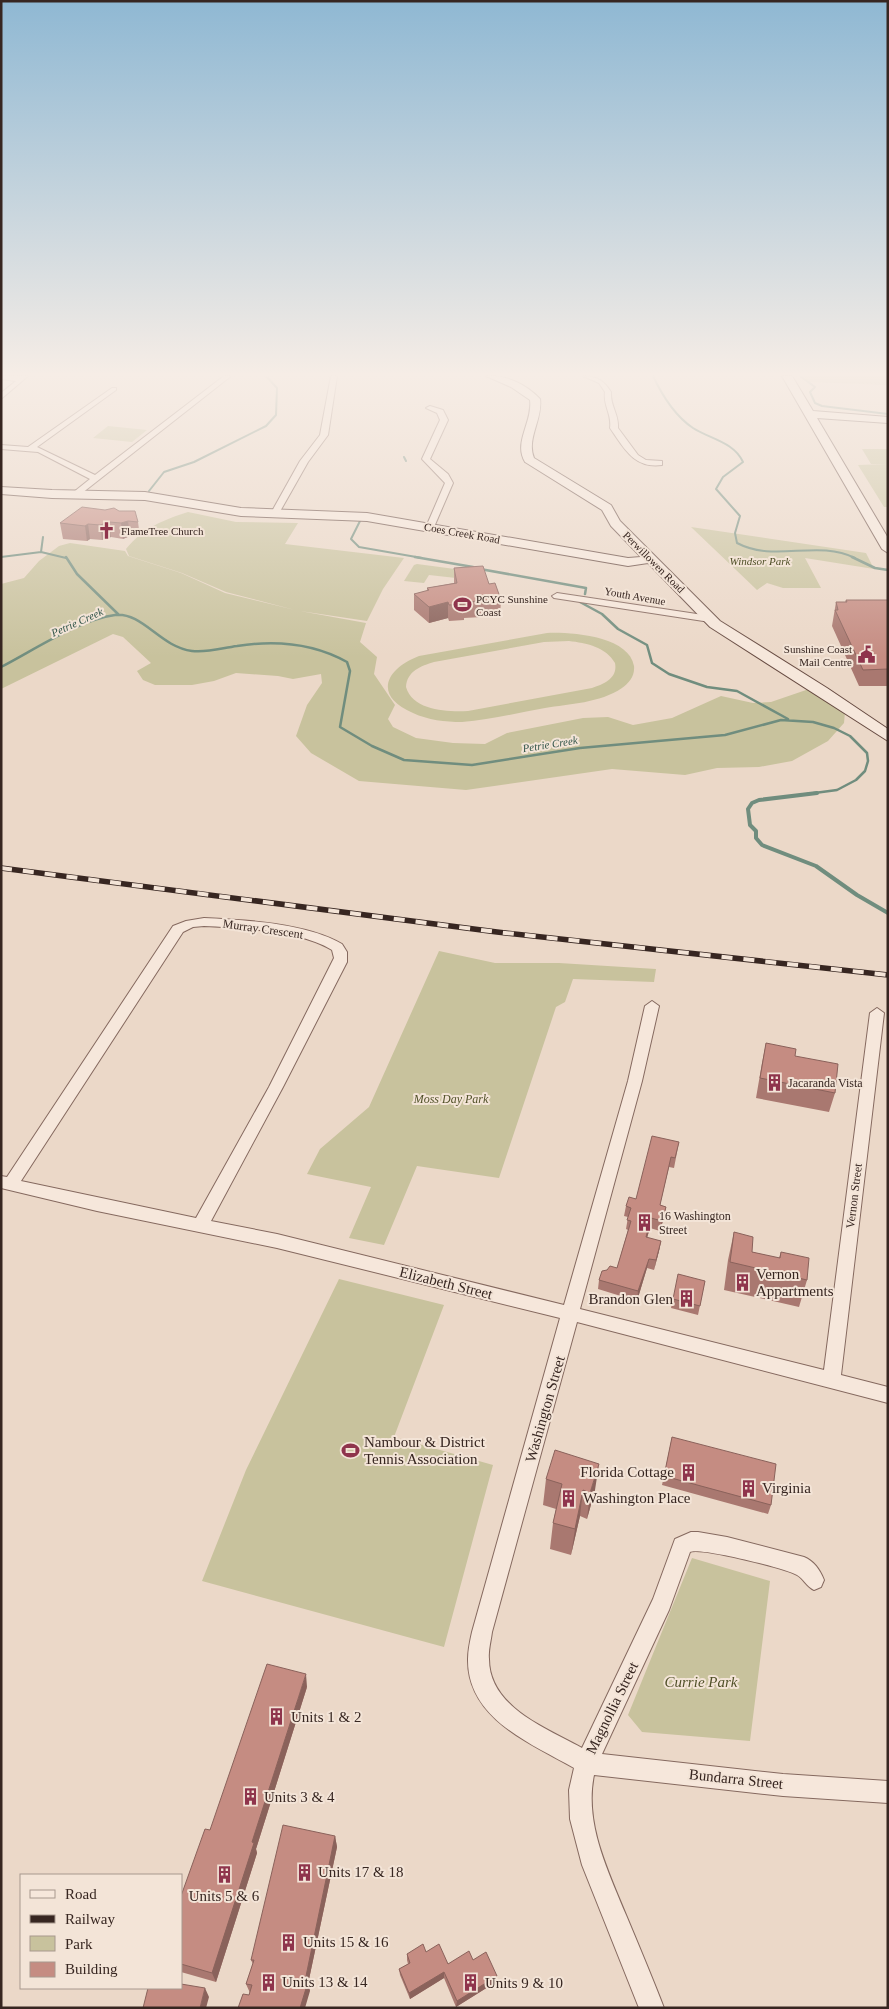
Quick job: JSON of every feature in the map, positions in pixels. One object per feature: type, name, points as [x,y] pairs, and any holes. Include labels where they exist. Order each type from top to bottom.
[{"type":"street","points":[[79,470],[95,478]]},
{"type":"street","points":[[74,495],[106,470]]},
{"type":"street","points":[[275,513],[299,470]]},
{"type":"street","points":[[430,527],[449,483],[448,478],[435,470]]},
{"type":"street","name":"Perwillowen Road","points":[[546,470],[607,508],[615,523],[653,559],[710,619],[726,632],[888,736]]},
{"type":"street","points":[[842,470],[887,545]]},
{"type":"street","name":"Coes Creek Road","points":[[1,490],[74,495],[145,496],[229,511],[358,516],[628,562],[653,559]]},
{"type":"street","name":"Youth Avenue","points":[[557,596],[710,619]]},
{"type":"street","name":"Perwillowen Road","points":[[850,710],[888,731]]},
{"type":"street","name":"Murray Crescent","points":[[6,1184],[178,929],[193,923],[203,922],[286,930],[324,939],[337,947],[341,954],[340,962],[276,1087],[200,1226]]},
{"type":"street","name":"Washington Street","points":[[586,1762],[516,1723],[496,1706],[482,1684],[478,1659],[482,1632],[635,1081],[652,1006]]},
{"type":"street","name":"Vernon Street","points":[[832,1379],[877,1013]]},
{"type":"street","name":"Elizabeth Street","points":[[6,1184],[277,1242],[832,1379],[888,1395]]},
{"type":"street","name":"Magnollia Street","points":[[652,2008],[594,1865],[581,1818],[580,1790],[586,1762],[662,1603],[682,1546],[690,1541],[698,1541],[727,1546],[804,1567],[814,1580]]},
{"type":"street","name":"Bundarra Street","points":[[586,1762],[783,1785],[888,1792]]},
{"type":"green space","points":[[861,470],[888,470],[888,507],[884,507]]},
{"type":"green space","points":[[188,512],[236,522],[298,523],[285,544],[404,558],[383,589],[367,621],[300,611],[366,623],[360,642],[377,657],[374,674],[395,705],[388,719],[393,727],[416,738],[453,743],[485,744],[507,733],[583,718],[608,717],[633,725],[672,718],[721,696],[753,703],[771,702],[809,689],[845,712],[844,723],[828,741],[792,761],[759,767],[717,768],[685,775],[612,769],[466,790],[359,781],[311,753],[296,736],[307,705],[322,683],[321,674],[293,679],[236,673],[214,681],[192,685],[155,685],[143,680],[137,671],[151,663],[123,637],[113,634],[1,689],[1,584],[24,578],[39,561],[59,546],[70,543],[125,551],[128,556],[181,573],[225,593],[295,610],[226,592],[182,573],[129,556],[126,549],[139,535],[170,518]]},
{"type":"green space","name":"Windsor Park","points":[[691,527],[866,553],[874,569],[805,558],[821,588],[783,588],[767,583],[757,590]]},
{"type":"green space","points":[[414,565],[470,571],[465,579],[429,575],[424,583],[404,581]]},
{"type":"green space","points":[[547,633],[584,635],[611,642],[622,648],[630,656],[634,666],[634,673],[622,688],[594,700],[483,720],[449,722],[413,713],[392,699],[388,691],[388,683],[398,668],[407,661],[419,656]],"holes":[[[569,641],[589,645],[606,653],[615,663],[614,673],[609,680],[592,688],[468,711],[441,710],[423,705],[410,695],[406,687],[412,673],[420,667],[434,662],[544,642]]]},
{"type":"green space","name":"Moss Day Park","points":[[439,951],[495,963],[559,963],[656,969],[654,982],[573,979],[565,1002],[556,1007],[499,1178],[417,1166],[384,1245],[349,1238],[371,1187],[307,1174],[320,1149],[369,1107]]},
{"type":"green space","name":"Nambour & District Tennis Association","points":[[339,1279],[444,1305],[394,1437],[493,1465],[444,1647],[202,1581],[246,1470]]},
{"type":"green space","name":"Currie Park","points":[[692,1558],[770,1581],[750,1741],[642,1732],[628,1715]]},
{"type":"building","points":[[82,507],[135,511],[138,522],[109,522],[85,526],[60,523]]},
{"type":"building","points":[[483,566],[489,584],[495,583],[501,600],[464,602],[464,604],[449,605],[448,602],[429,607],[414,594],[429,590],[427,588],[457,583],[454,568]]},
{"type":"building","name":"Sunshine Coast Mail Centre","points":[[846,600],[888,600],[888,669],[863,670],[835,610],[838,610],[836,602],[847,602]]},
{"type":"building","points":[[766,1043],[796,1049],[795,1056],[838,1064],[835,1093],[760,1078]]},
{"type":"building","points":[[652,1136],[679,1142],[675,1158],[671,1157],[660,1205],[666,1207],[662,1221],[651,1218],[646,1237],[661,1241],[656,1260],[649,1259],[638,1291],[599,1280],[602,1271],[607,1270],[610,1266],[617,1268],[631,1221],[627,1220],[631,1208],[626,1206],[629,1197],[636,1199]]},
{"type":"building","points":[[734,1232],[753,1237],[752,1252],[780,1258],[781,1252],[809,1258],[807,1280],[730,1262]]},
{"type":"building","name":"Brandon Glen","points":[[678,1274],[705,1281],[700,1306],[673,1299]]},
{"type":"building","points":[[672,1437],[776,1464],[771,1505],[664,1476]]},
{"type":"building","points":[[555,1450],[599,1464],[590,1493],[583,1490],[575,1529],[553,1523],[562,1484],[546,1479]]},
{"type":"building","points":[[267,1664],[306,1674],[212,1973],[182,1964],[182,1893],[205,1829],[210,1830]]},
{"type":"building","points":[[283,1825],[335,1836],[305,1981],[308,1982],[300,2008],[238,2008],[243,1994],[249,1995],[252,1985],[246,1984],[254,1960],[251,1960]]},
{"type":"building","points":[[423,1944],[426,1952],[439,1944],[448,1964],[469,1951],[473,1960],[486,1952],[497,1976],[457,2001],[444,1972],[409,1993],[399,1969],[410,1963],[407,1954]]},
{"type":"building","points":[[182,1984],[205,1988],[200,2008],[143,2008],[148,1989],[182,1989]]},
{"type":"waterway","points":[[149,491],[164,472],[171,470]]},
{"type":"waterway","points":[[733,470],[723,477],[716,489],[740,516],[735,533],[737,543],[751,549],[766,551],[826,550],[855,558]]},
{"type":"waterway","points":[[360,521],[351,539],[359,547],[422,558]]},
{"type":"waterway","points":[[41,552],[43,537]]},
{"type":"waterway","points":[[1,557],[41,552]]},
{"type":"waterway","points":[[41,552],[66,558]]},
{"type":"waterway","points":[[66,557],[77,574],[119,615]]},
{"type":"waterway","points":[[415,557],[473,567]]},
{"type":"waterway","points":[[852,557],[875,568],[888,570]]},
{"type":"waterway","points":[[480,569],[586,588],[585,594]]},
{"type":"waterway","points":[[580,602],[602,614],[618,629],[647,645],[652,663],[669,674],[707,687],[737,691],[788,719]]},
{"type":"waterway","name":"Petrie Creek","points":[[1,667],[71,629],[115,615],[134,619],[170,643],[192,651],[209,651],[251,644],[280,643],[307,647],[347,662],[350,671],[340,727],[372,746],[404,760],[472,765],[580,748],[725,735],[781,720],[813,722],[834,728],[850,736],[867,753],[868,761],[865,771],[856,780],[837,790],[807,794]]},
{"type":"waterway","name":"Petrie Creek","points":[[817,793],[759,800],[752,803],[748,809],[750,825],[756,831],[756,838],[762,845],[816,866],[857,895],[888,913]]},
{"type":"railway","points":[[1,868],[497,932],[888,975]]},
{"type":"place","name":"FlameTree Church","points":[[107,531]]},
{"type":"place","name":"PCYC Sunshine Coast","points":[[462,605]]},
{"type":"place","name":"Sunshine Coast Mail Centre","points":[[866,655]]},
{"type":"place","name":"Jacaranda Vista","points":[[774,1083]]},
{"type":"place","name":"16 Washington Street","points":[[645,1223]]},
{"type":"place","name":"Vernon Appartments","points":[[742,1283]]},
{"type":"place","name":"Brandon Glen","points":[[687,1299]]},
{"type":"place","name":"Nambour & District Tennis Association","points":[[350,1451]]},
{"type":"place","name":"Florida Cottage","points":[[688,1472]]},
{"type":"place","name":"Virginia","points":[[748,1488]]},
{"type":"place","name":"Washington Place","points":[[569,1498]]},
{"type":"place","name":"Units 1 & 2","points":[[277,1717]]},
{"type":"place","name":"Units 3 & 4","points":[[250,1797]]},
{"type":"place","name":"Units 17 & 18","points":[[304,1872]]},
{"type":"place","name":"Units 5 & 6","points":[[224,1875]]},
{"type":"place","name":"Units 15 & 16","points":[[289,1942]]},
{"type":"place","name":"Units 13 & 14","points":[[268,1982]]},
{"type":"place","name":"Units 9 & 10","points":[[471,1983]]}]
